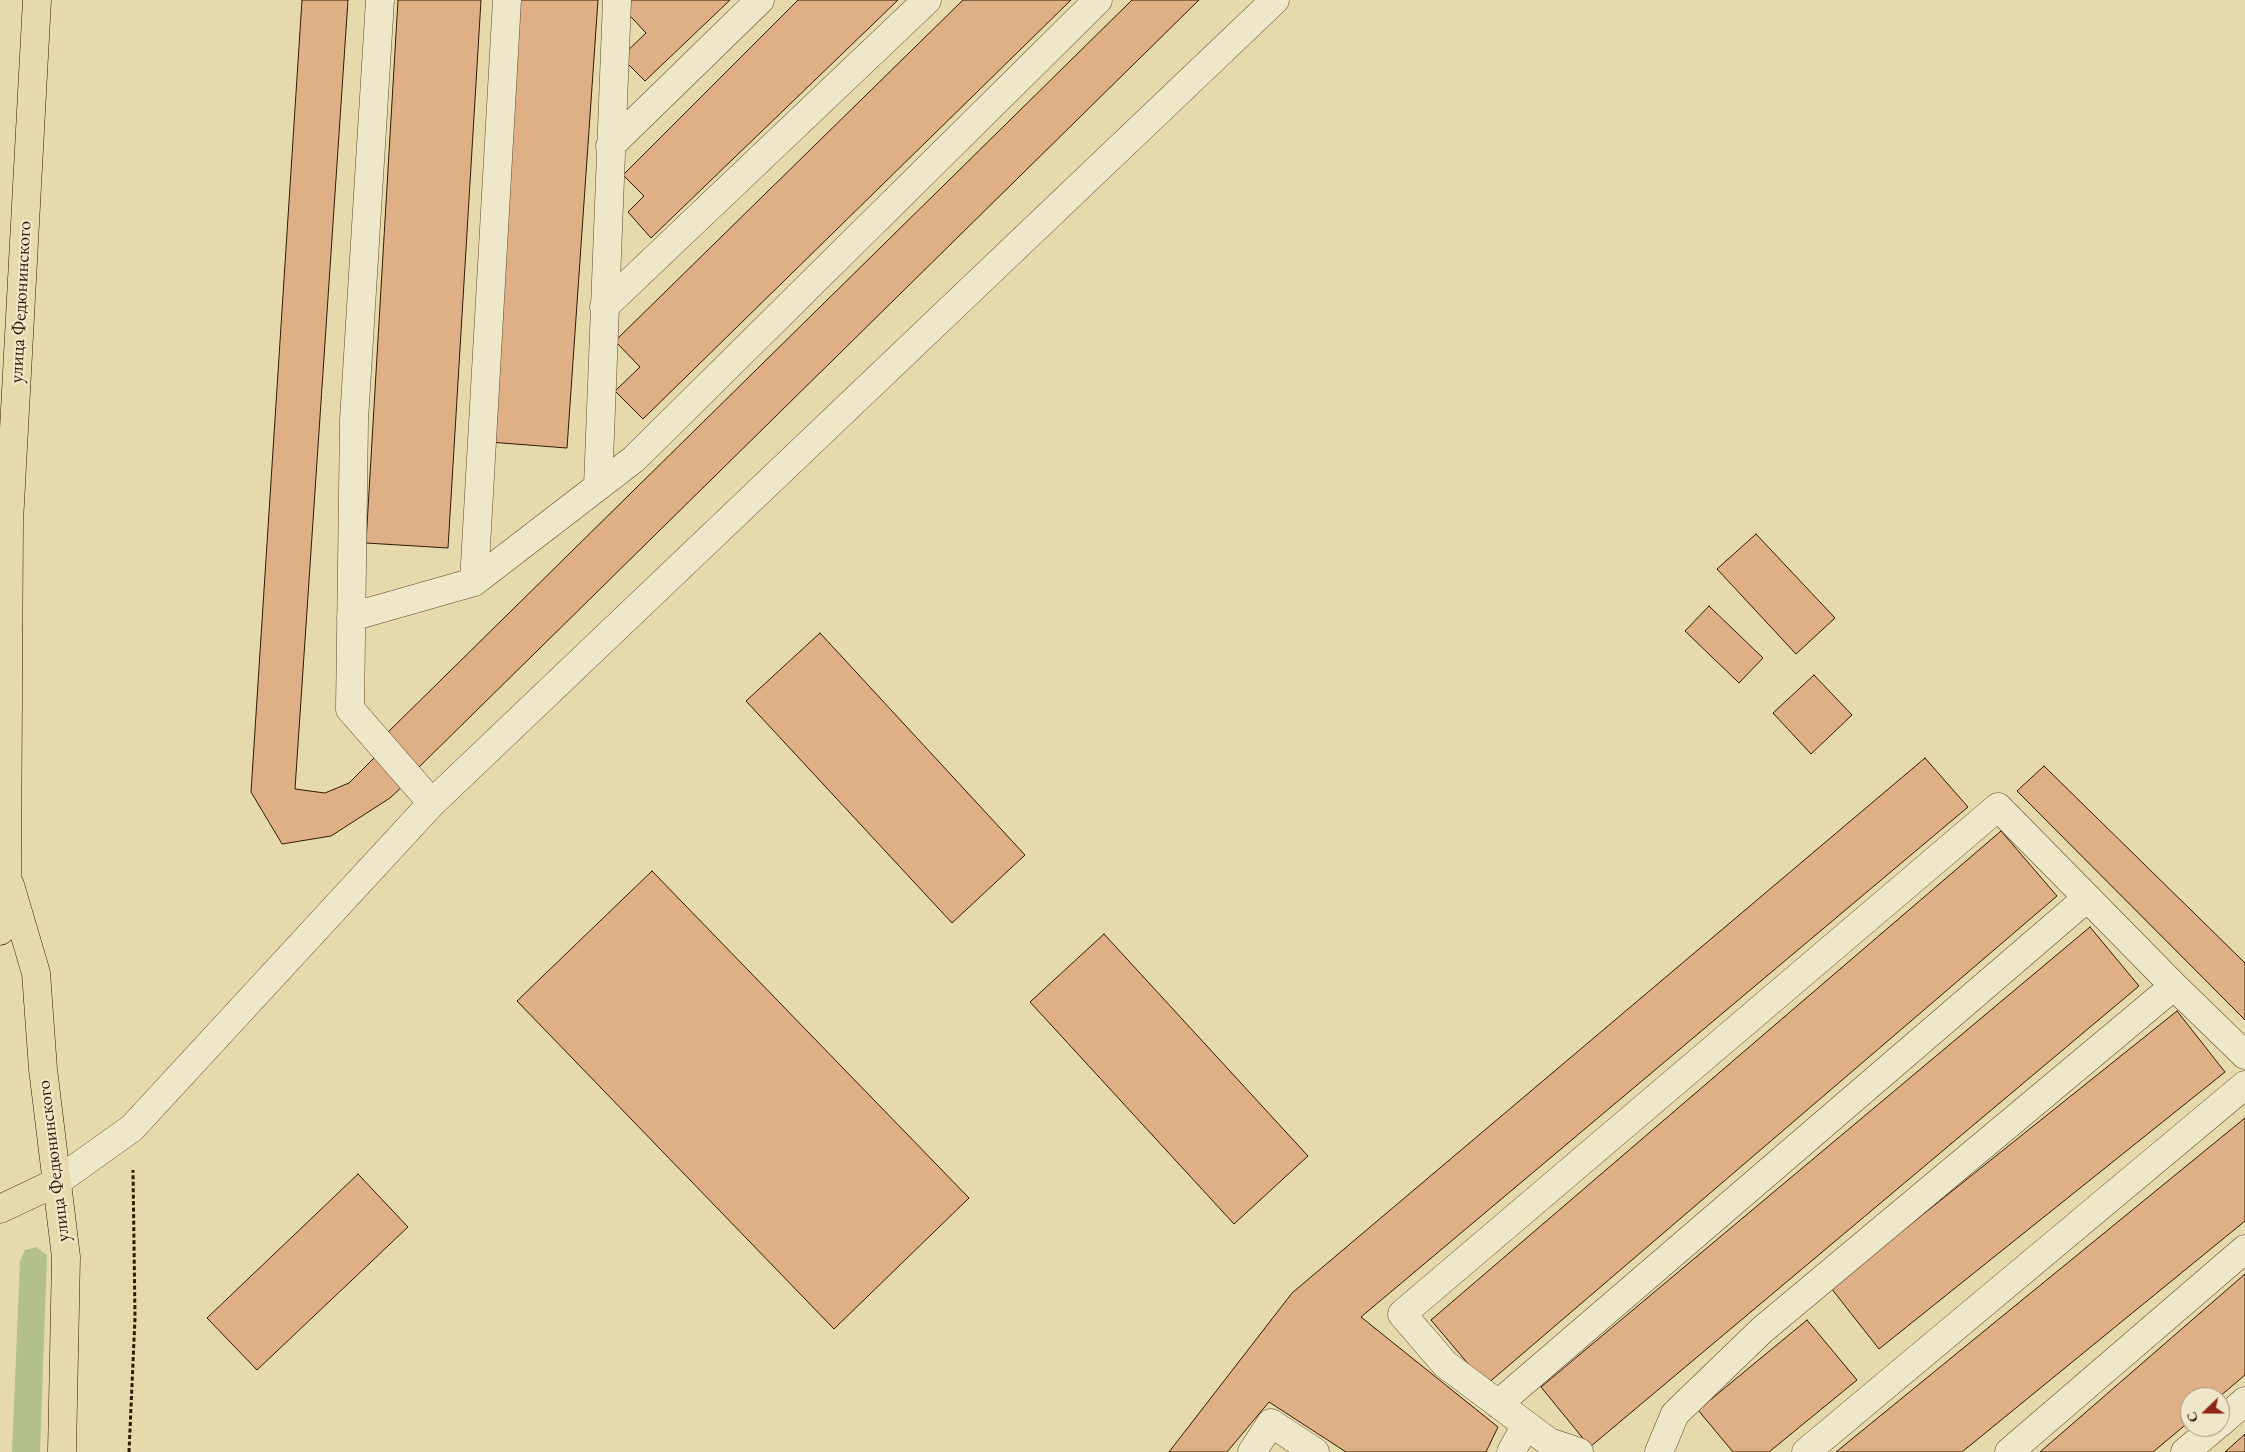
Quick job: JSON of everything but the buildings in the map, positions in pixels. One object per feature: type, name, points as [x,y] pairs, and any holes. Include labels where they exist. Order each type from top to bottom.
[{"type":"main road","name":"улица Федюнинского","points":[[0,931],[7,874],[9,522],[37,0]]},
{"type":"main road","name":"улица Федюнинского","points":[[7,874],[36,973],[43,1069],[55,1182],[66,1258],[62,1452]]},
{"type":"main road","points":[[0,1209],[55,1182]]},
{"type":"street","points":[[380,0],[354,420],[350,709],[432,804]]},
{"type":"street","points":[[474,582],[507,0]]},
{"type":"street","points":[[598,486],[617,0]]},
{"type":"street","points":[[610,146],[760,0]]},
{"type":"street","points":[[604,307],[928,0]]},
{"type":"street","points":[[351,618],[474,582],[634,459],[1098,0]]},
{"type":"street","points":[[55,1182],[132,1128],[432,804],[1274,0]]},
{"type":"street","points":[[1579,1452],[1549,1442],[1445,1364],[1402,1314],[1998,807],[2174,986],[2245,1055]]},
{"type":"street","points":[[1498,1404],[2087,898]]},
{"type":"street","points":[[1659,1452],[1675,1414],[1762,1330],[2174,986]]},
{"type":"street","points":[[1806,1452],[2245,1085]]},
{"type":"street","points":[[2009,1452],[2245,1249]]},
{"type":"street","points":[[2230,1415],[2245,1402]]},
{"type":"street","points":[[1252,1452],[1271,1423],[1316,1452]]},
{"type":"street","points":[[1511,1452],[1526,1425]]},
{"type":"street","points":[[2185,1452],[2203,1437]]},
{"type":"path","points":[[129,1452],[135,1318],[132,1128]]},
{"type":"green space","points":[[36,1247],[47,1255],[40,1452],[12,1452],[20,1261],[25,1250]]}]
